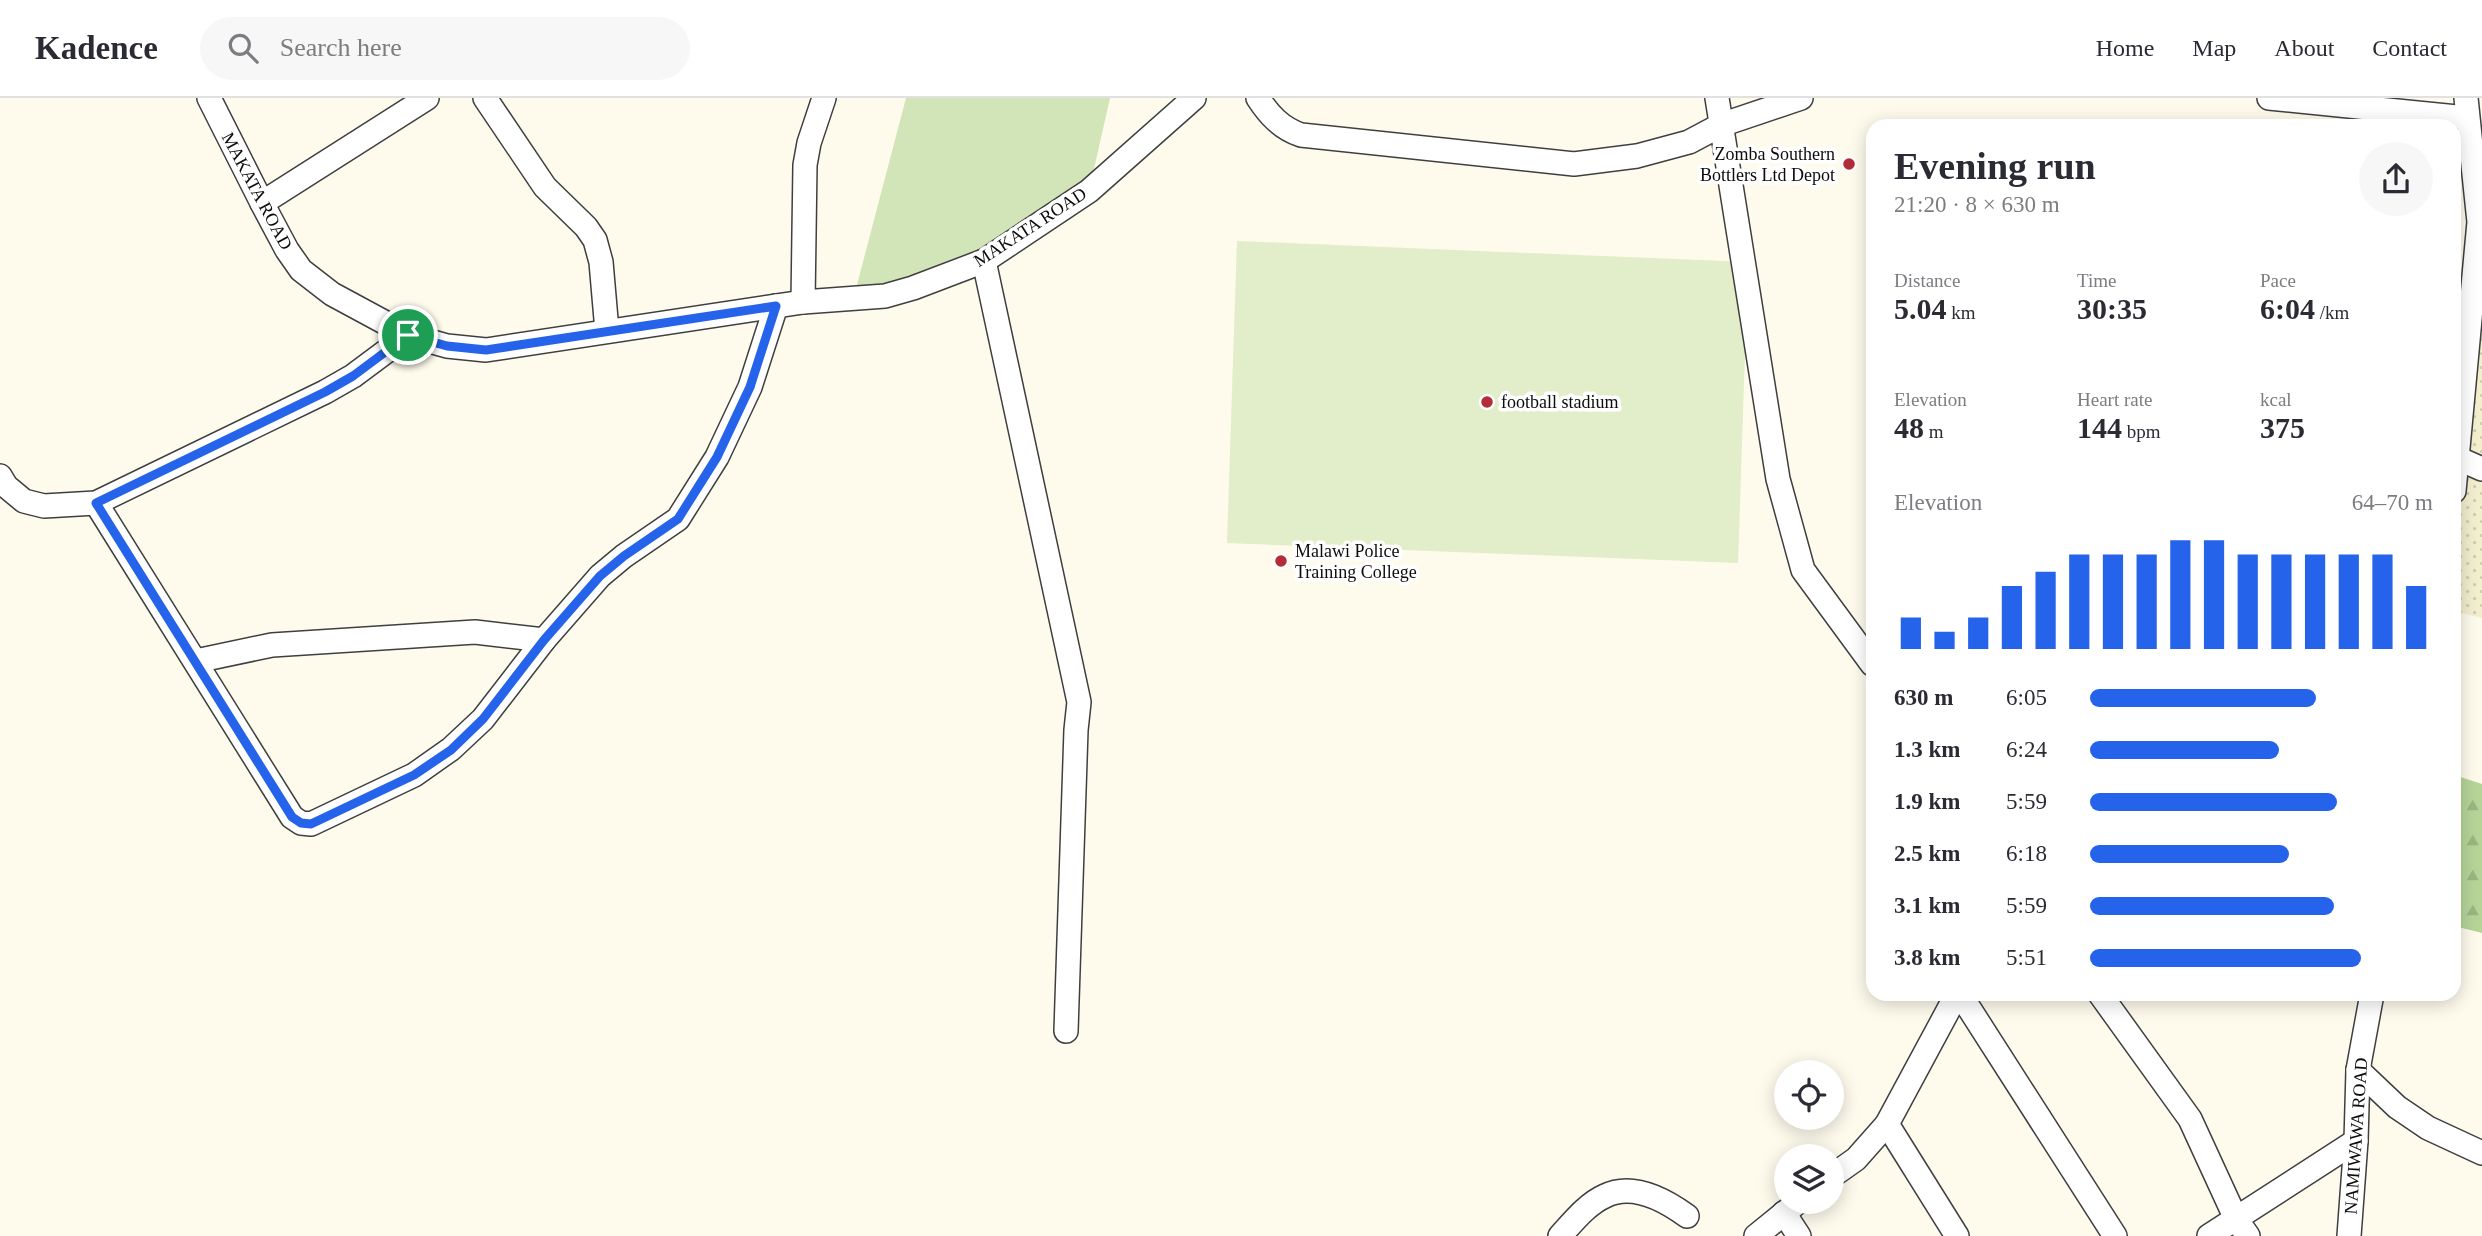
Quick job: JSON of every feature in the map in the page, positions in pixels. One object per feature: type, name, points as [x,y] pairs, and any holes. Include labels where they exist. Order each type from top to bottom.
[{"type":"street","name":"MAKATA ROAD","points":[[209,98],[261,203],[301,270],[332,294],[408,335],[447,346],[486,350],[803,302],[885,296],[913,288],[984,261],[1088,191],[1194,98]]},
{"type":"street","points":[[261,203],[427,98]]},
{"type":"street","points":[[485,98],[545,187],[595,240],[601,262],[607,331]]},
{"type":"street","points":[[803,302],[806,165],[809,143],[824,98]]},
{"type":"street","points":[[1258,98],[1278,123],[1301,135],[1574,164],[1637,156],[1689,142],[1721,125],[1801,98]]},
{"type":"street","points":[[1717,98],[1778,479],[1803,570],[1866,656]]},
{"type":"street","points":[[2269,98],[2467,108],[2479,222],[2461,415]]},
{"type":"street","points":[[984,261],[1079,702],[1066,1031]]},
{"type":"street","points":[[96,503],[292,817],[301,823],[311,824],[414,775],[451,750],[483,719],[544,640],[600,576],[678,519],[717,457],[750,387],[776,306]]},
{"type":"street","points":[[0,476],[6,486],[24,500],[44,506],[96,503],[325,392],[353,376],[408,335]]},
{"type":"street","points":[[2461,460],[2482,469]]},
{"type":"street","points":[[197,662],[272,645],[475,632],[544,640]]},
{"type":"street","points":[[1844,1168],[1856,1159],[1887,1124],[1955,1001]]},
{"type":"street","points":[[1964,1001],[2115,1236]]},
{"type":"street","points":[[2105,1001],[2190,1119],[2242,1227]]},
{"type":"street","name":"NAMIWAWA ROAD","points":[[2348,1236],[2356,1141],[2358,1070],[2371,1001]]},
{"type":"street","points":[[2358,1070],[2407,1114],[2456,1143],[2482,1153]]},
{"type":"street","points":[[1887,1124],[1958,1236]]},
{"type":"street","points":[[2209,1236],[2242,1227],[2356,1141]]},
{"type":"street","points":[[1560,1236],[1582,1212],[1606,1195],[1629,1192],[1649,1194],[1670,1203],[1687,1216]]},
{"type":"street","points":[[1756,1236],[1784,1214]]},
{"type":"street","points":[[1793,1214],[1799,1236]]},
{"type":"shaded area","points":[[2482,278],[2482,618],[2461,613],[2461,448]]},
{"type":"green space","points":[[906,98],[1110,98],[1089,191],[984,261],[853,300]]},
{"type":"green space","name":"football stadium","points":[[1237,241],[1748,262],[1738,563],[1227,543]]},
{"type":"green space","points":[[2461,777],[2482,784],[2482,933],[2461,928]]},
{"type":"place","name":"Zomba Southern Bottlers Ltd Depot","points":[[1849,164]]},
{"type":"place","name":"football stadium","points":[[1487,402]]},
{"type":"place","name":"Malawi Police Training College","points":[[1281,561]]},
{"type":"route","points":[[776,306],[750,387],[717,457],[678,519],[600,576],[544,640],[483,719],[451,750],[414,775],[311,824],[305,824],[292,817],[96,503],[325,392],[353,376],[408,335],[447,346],[486,350],[776,306]]}]
